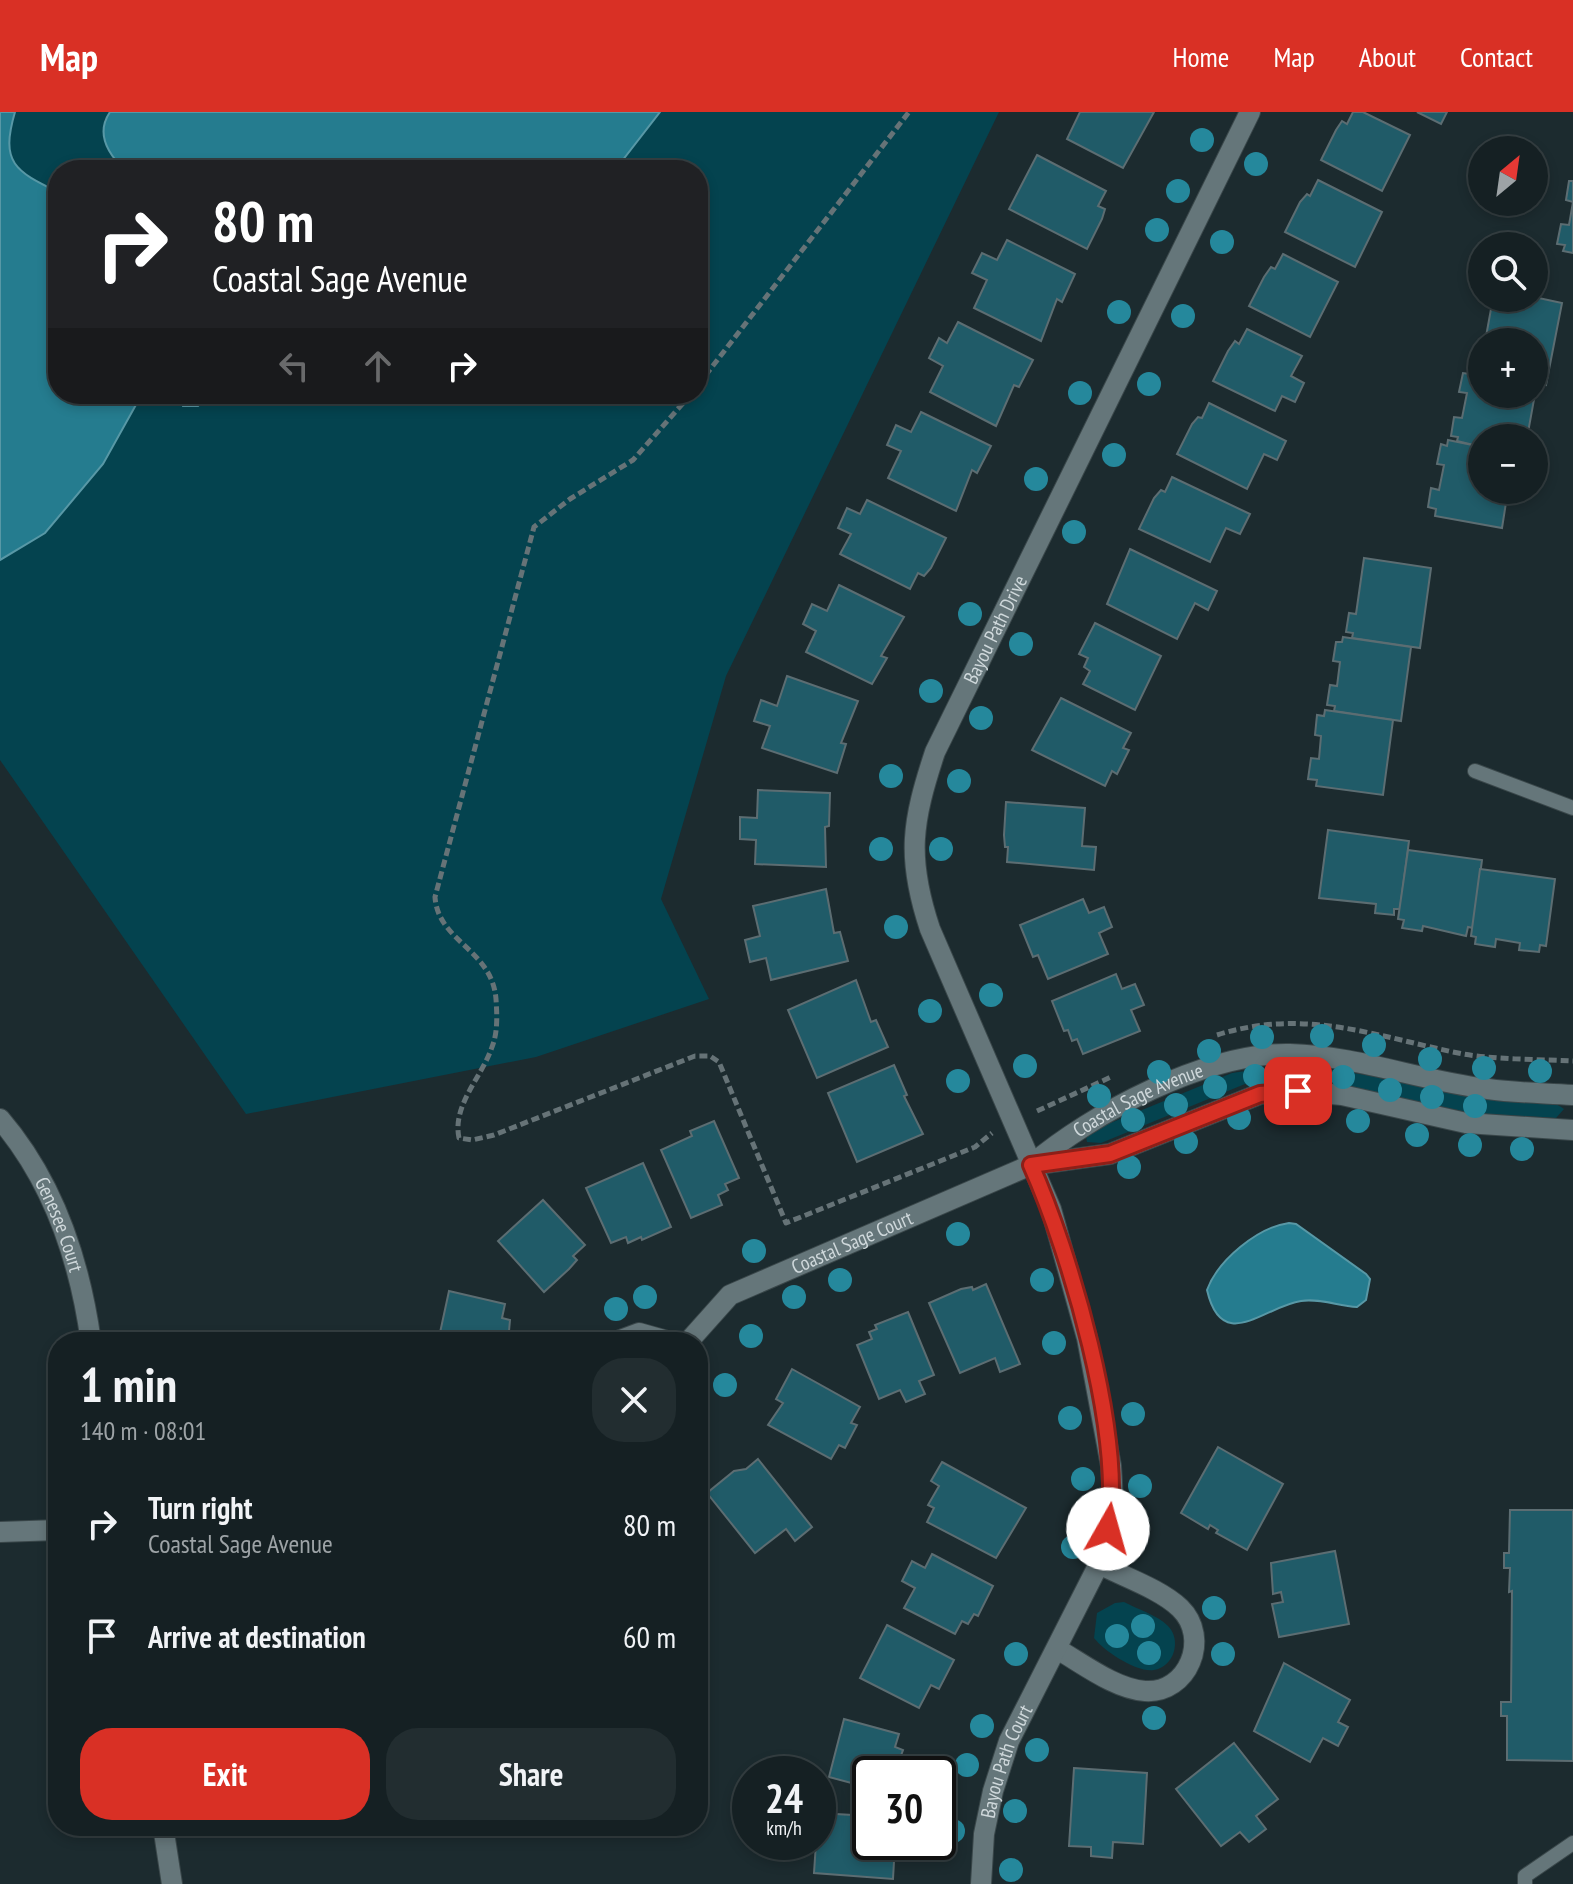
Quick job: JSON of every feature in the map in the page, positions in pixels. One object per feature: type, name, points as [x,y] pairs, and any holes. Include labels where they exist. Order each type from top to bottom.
[{"type":"street","name":"Bayou Path Drive","points":[[1031,1165],[930,929],[917,891],[912,854],[919,800],[935,752],[1250,112]]},
{"type":"street","name":"Coastal Sage Avenue","points":[[1031,1165],[1064,1137],[1108,1109],[1194,1075],[1240,1061],[1286,1054],[1358,1062],[1487,1089],[1573,1095]]},
{"type":"street","name":"Coastal Sage Avenue","points":[[1031,1165],[1110,1154],[1260,1094],[1298,1091],[1342,1095],[1466,1123],[1573,1130]]},
{"type":"street","name":"Genesee Court","points":[[0,1119],[44,1183],[68,1240],[86,1303],[90,1332]]},
{"type":"street","name":"Coastal Sage Court","points":[[697,1332],[730,1295],[1031,1165]]},
{"type":"street","name":"Bayou Path Court","points":[[981,1884],[984,1834],[993,1791],[1009,1741],[1104,1554],[1113,1499],[1111,1466],[1087,1338],[1051,1209],[1031,1165]]},
{"type":"street","points":[[0,1532],[48,1530]]},
{"type":"street","points":[[1057,1649],[1130,1688],[1148,1692],[1178,1678],[1189,1665],[1197,1647],[1195,1634],[1190,1619],[1178,1605],[1099,1564]]},
{"type":"street","points":[[165,1836],[172,1884]]},
{"type":"lane","points":[[1475,771],[1573,808]]},
{"type":"lane","points":[[1525,1884],[1525,1876],[1573,1843]]},
{"type":"path","points":[[708,372],[909,112]]},
{"type":"path","points":[[682,404],[633,460],[570,499],[534,527],[435,897],[436,915],[453,935],[471,948],[488,973],[495,993],[497,1024],[492,1047],[457,1118],[459,1138],[472,1140],[494,1135],[695,1056],[710,1056],[719,1062],[786,1223],[975,1147],[991,1134]]},
{"type":"shaded area","points":[[0,112],[15,112],[9,143],[11,154],[22,171],[48,187],[48,404],[136,404],[103,464],[45,533],[0,560]]},
{"type":"shaded area","points":[[15,112],[110,112],[104,121],[118,160],[48,160],[48,187],[31,178],[15,163],[9,143]]},
{"type":"shaded area","points":[[110,112],[660,112],[623,160],[116,160],[104,136]]},
{"type":"shaded area","points":[[660,112],[999,112],[726,676],[661,899],[709,999],[536,1057],[246,1114],[0,760],[0,560],[45,532],[103,464],[136,404],[708,404],[708,160],[623,160]]},
{"type":"shaded area","points":[[1288,1065],[1341,1071],[1471,1095],[1542,1101],[1564,1109],[1556,1118],[1472,1113],[1323,1082],[1284,1080],[1245,1084],[1101,1143],[1087,1142],[1086,1136],[1091,1131],[1232,1073]]},
{"type":"shaded area","points":[[1289,1223],[1296,1224],[1366,1274],[1370,1279],[1366,1300],[1357,1307],[1301,1301],[1246,1322],[1223,1320],[1214,1309],[1207,1290],[1220,1267],[1252,1238]]},
{"type":"shaded area","points":[[1124,1602],[1158,1619],[1172,1632],[1174,1652],[1161,1668],[1147,1670],[1130,1665],[1094,1638],[1097,1613],[1115,1603]]},
{"type":"building","points":[[1080,112],[1154,112],[1123,168],[1067,139]]},
{"type":"building","points":[[1353,112],[1363,112],[1410,135],[1382,191],[1321,160],[1342,121],[1347,124]]},
{"type":"building","points":[[1417,112],[1447,112],[1441,124]]},
{"type":"building","points":[[1037,155],[1106,191],[1098,206],[1105,209],[1102,219],[1087,249],[1009,209]]},
{"type":"building","points":[[1318,180],[1382,212],[1355,267],[1285,232],[1300,202],[1307,194],[1310,196]]},
{"type":"building","points":[[1569,181],[1573,181],[1573,202],[1566,200]]},
{"type":"building","points":[[1573,202],[1573,253],[1563,251],[1565,245],[1557,244],[1561,224],[1569,225]]},
{"type":"building","points":[[1007,240],[1075,274],[1062,302],[1057,299],[1041,341],[974,308],[987,280],[972,273],[982,253],[997,260]]},
{"type":"building","points":[[1283,254],[1338,282],[1310,337],[1249,306],[1264,277],[1271,267],[1275,269]]},
{"type":"building","points":[[1548,300],[1562,303],[1548,375],[1548,328],[1488,328],[1490,312],[1548,312]]},
{"type":"building","points":[[958,322],[1033,360],[1019,387],[1014,385],[996,426],[930,392],[943,366],[929,358],[939,338],[947,343]]},
{"type":"building","points":[[1247,329],[1302,356],[1291,376],[1304,383],[1295,402],[1282,396],[1275,411],[1213,381],[1228,351],[1235,341],[1239,344]]},
{"type":"building","points":[[1463,373],[1468,374],[1468,408],[1532,408],[1530,424],[1468,424],[1468,444],[1457,441],[1458,437],[1451,436],[1454,417],[1462,418],[1467,393],[1459,392]]},
{"type":"building","points":[[1209,403],[1286,441],[1277,460],[1264,454],[1247,489],[1177,454],[1192,424],[1198,417],[1202,418]]},
{"type":"building","points":[[921,412],[991,446],[977,473],[972,470],[956,511],[888,478],[901,451],[887,445],[896,425],[911,432]]},
{"type":"building","points":[[1448,440],[1468,444],[1468,504],[1506,504],[1502,528],[1435,516],[1436,509],[1428,507],[1431,488],[1439,490],[1444,465],[1437,464],[1441,444],[1447,446]]},
{"type":"building","points":[[1172,477],[1250,514],[1240,534],[1226,528],[1210,562],[1139,529],[1154,498],[1161,490],[1165,492]]},
{"type":"building","points":[[867,500],[946,538],[931,568],[924,576],[918,573],[910,589],[840,554],[851,534],[838,528],[847,508],[860,514]]},
{"type":"building","points":[[1130,549],[1217,591],[1208,610],[1195,603],[1177,639],[1107,604]]},
{"type":"building","points":[[1364,558],[1431,568],[1420,648],[1352,638],[1353,633],[1346,632],[1349,613],[1356,614]]},
{"type":"building","points":[[839,585],[904,617],[881,656],[887,658],[872,684],[806,652],[816,631],[803,624],[812,604],[827,611]]},
{"type":"building","points":[[1095,623],[1161,656],[1135,710],[1083,684],[1090,671],[1084,667],[1088,658],[1079,654]]},
{"type":"building","points":[[1343,637],[1411,647],[1401,721],[1334,711],[1335,706],[1327,705],[1330,685],[1337,686],[1340,662],[1333,661],[1336,642],[1342,642]]},
{"type":"building","points":[[787,676],[858,701],[841,743],[846,744],[837,773],[762,748],[770,726],[754,721],[761,700],[777,706]]},
{"type":"building","points":[[1061,698],[1131,733],[1123,748],[1129,750],[1117,774],[1112,771],[1105,786],[1032,750]]},
{"type":"building","points":[[1325,710],[1393,720],[1383,795],[1316,786],[1317,780],[1308,779],[1311,758],[1319,759],[1321,736],[1315,735],[1317,715],[1324,716]]},
{"type":"building","points":[[758,790],[830,793],[829,826],[825,827],[826,867],[755,864],[756,840],[740,839],[740,817],[757,818]]},
{"type":"building","points":[[1006,802],[1085,808],[1082,846],[1096,847],[1094,870],[1007,862],[1008,847],[1005,847],[1004,835]]},
{"type":"building","points":[[1328,830],[1409,841],[1400,909],[1394,909],[1394,915],[1375,913],[1376,904],[1319,898]]},
{"type":"building","points":[[1408,850],[1482,860],[1473,928],[1468,927],[1466,936],[1423,926],[1422,931],[1402,928],[1404,920],[1398,919]]},
{"type":"building","points":[[1480,869],[1555,879],[1546,946],[1540,945],[1539,952],[1519,950],[1520,943],[1496,939],[1495,947],[1475,944],[1476,937],[1471,936]]},
{"type":"building","points":[[826,889],[834,933],[840,932],[848,961],[771,980],[766,958],[750,962],[745,940],[760,936],[753,906]]},
{"type":"building","points":[[1083,899],[1089,913],[1104,907],[1112,927],[1099,933],[1108,954],[1048,979],[1038,955],[1033,957],[1020,925]]},
{"type":"building","points":[[1116,974],[1122,989],[1135,984],[1144,1005],[1131,1010],[1140,1031],[1083,1054],[1077,1039],[1072,1041],[1068,1030],[1064,1031],[1052,1001]]},
{"type":"building","points":[[856,980],[871,1022],[876,1020],[888,1047],[817,1078],[788,1010]]},
{"type":"building","points":[[894,1065],[907,1095],[904,1096],[923,1134],[857,1162],[828,1093]]},
{"type":"building","points":[[714,1121],[739,1178],[725,1184],[728,1190],[718,1195],[722,1205],[691,1218],[661,1150],[692,1136],[690,1131]]},
{"type":"building","points":[[643,1163],[671,1227],[642,1240],[641,1237],[628,1243],[626,1237],[611,1243],[586,1188]]},
{"type":"building","points":[[543,1200],[585,1245],[573,1256],[577,1260],[544,1292],[498,1241]]},
{"type":"building","points":[[986,1284],[1020,1364],[1000,1372],[995,1358],[960,1373],[929,1303],[961,1289],[972,1287],[973,1290]]},
{"type":"building","points":[[449,1291],[505,1304],[502,1318],[510,1320],[509,1332],[440,1332]]},
{"type":"building","points":[[908,1312],[934,1375],[919,1381],[925,1394],[906,1402],[900,1390],[879,1399],[857,1345],[872,1339],[869,1332],[877,1329],[875,1325]]},
{"type":"building","points":[[792,1369],[860,1407],[851,1423],[857,1425],[845,1448],[839,1445],[831,1459],[768,1425],[783,1403],[776,1399]]},
{"type":"building","points":[[1218,1447],[1283,1484],[1247,1550],[1216,1533],[1218,1530],[1210,1525],[1208,1529],[1181,1513]]},
{"type":"building","points":[[758,1459],[812,1527],[795,1541],[786,1529],[755,1553],[708,1494],[734,1471],[746,1469]]},
{"type":"building","points":[[942,1462],[1026,1508],[996,1558],[927,1522],[934,1508],[928,1505],[939,1486],[931,1481]]},
{"type":"building","points":[[1510,1510],[1573,1510],[1573,1761],[1507,1760],[1507,1716],[1501,1716],[1501,1702],[1511,1702],[1512,1591],[1509,1592],[1510,1568],[1504,1568],[1504,1553],[1509,1553]]},
{"type":"building","points":[[1335,1551],[1349,1624],[1279,1637],[1272,1604],[1283,1602],[1281,1592],[1273,1594],[1271,1563]]},
{"type":"building","points":[[932,1554],[993,1586],[978,1616],[974,1614],[968,1624],[962,1621],[955,1634],[904,1608],[915,1588],[902,1581],[912,1561],[925,1568]]},
{"type":"building","points":[[887,1625],[954,1660],[939,1689],[931,1685],[919,1708],[860,1678]]},
{"type":"building","points":[[1284,1663],[1350,1700],[1338,1722],[1348,1727],[1338,1746],[1323,1738],[1310,1762],[1254,1731]]},
{"type":"building","points":[[844,1719],[899,1734],[895,1747],[903,1750],[901,1756],[852,1756],[852,1783],[836,1779],[834,1756]]},
{"type":"building","points":[[1234,1743],[1278,1799],[1256,1816],[1266,1829],[1249,1842],[1240,1832],[1221,1846],[1176,1789]]},
{"type":"building","points":[[1074,1768],[1147,1773],[1143,1844],[1113,1842],[1112,1858],[1091,1856],[1091,1847],[1069,1846]]},
{"type":"building","points":[[836,1814],[852,1815],[852,1860],[894,1860],[893,1879],[814,1873],[815,1860],[836,1860]]},
{"type":"route","points":[[1108,1529],[1113,1499],[1111,1466],[1087,1338],[1051,1209],[1031,1165],[1110,1154],[1260,1094],[1298,1091]]}]
